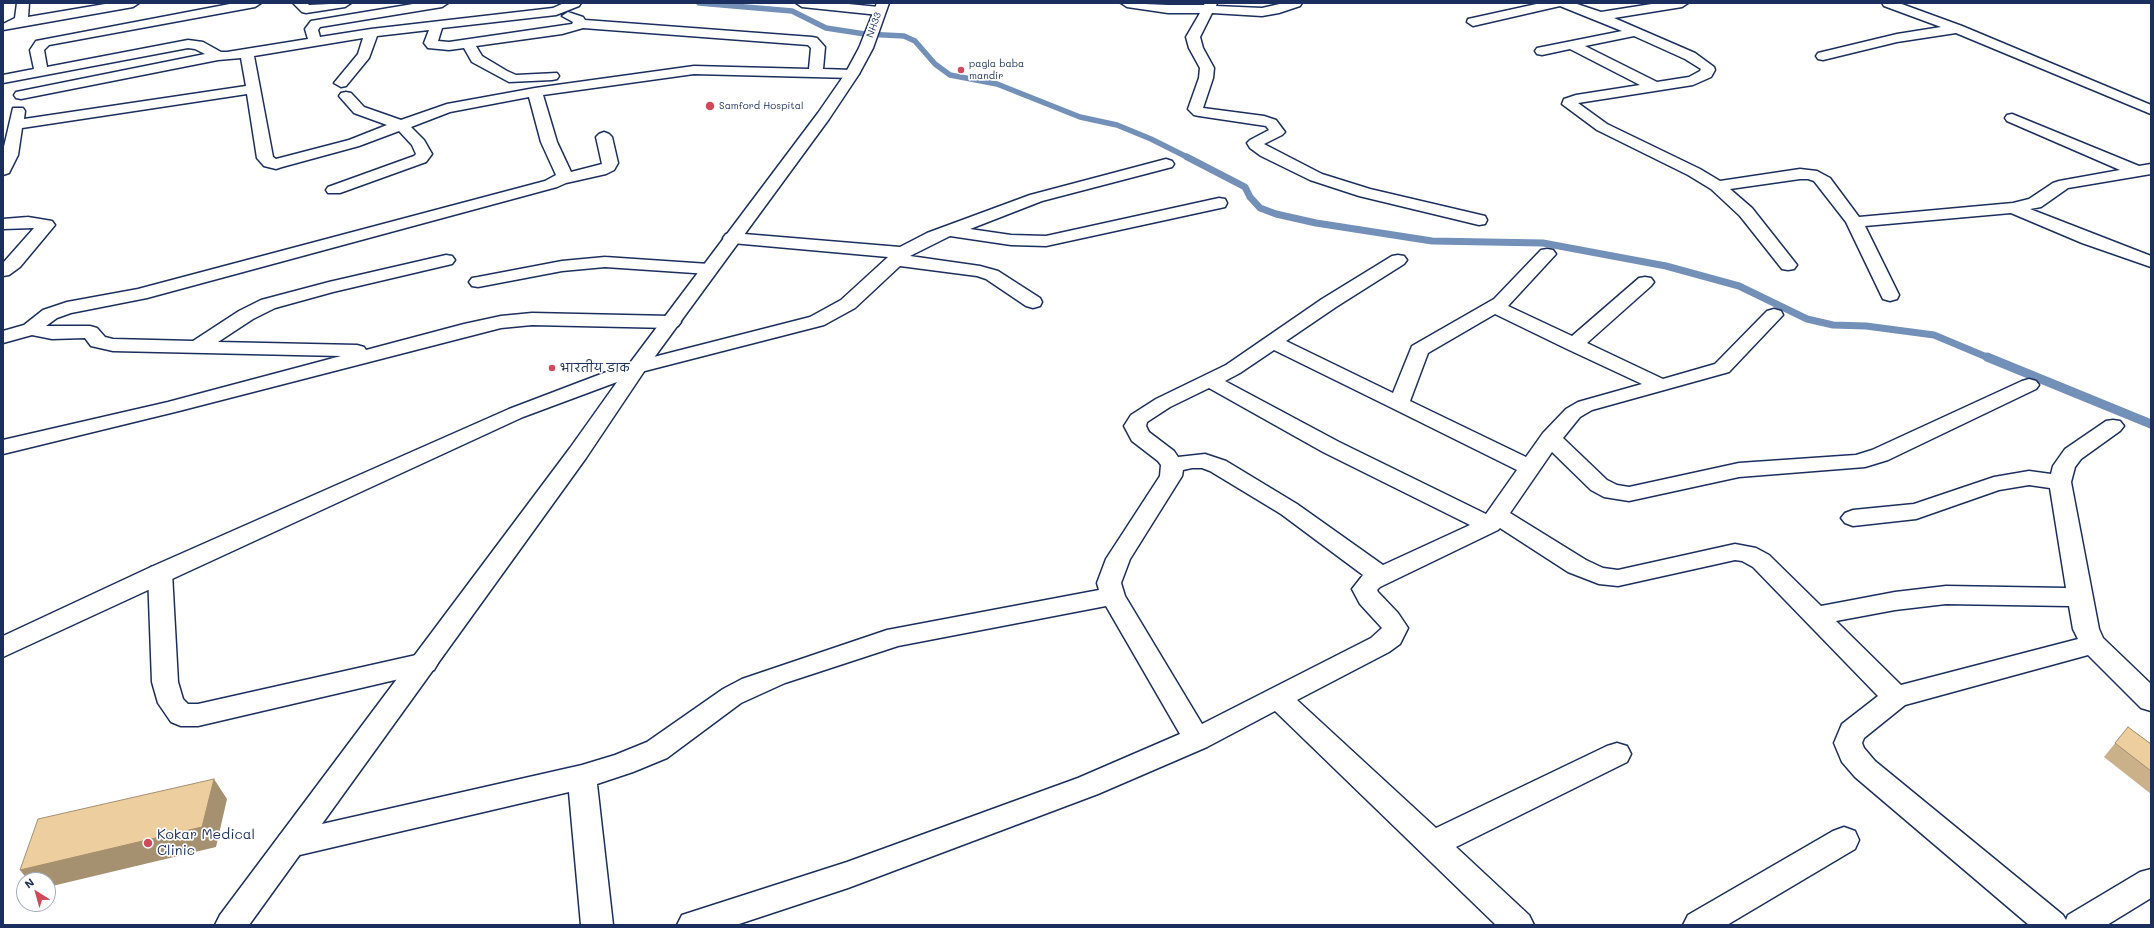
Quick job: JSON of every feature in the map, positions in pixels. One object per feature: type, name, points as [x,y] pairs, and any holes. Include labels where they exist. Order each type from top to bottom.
[{"type":"street","points":[[17,23],[21,19],[22,6],[42,6],[61,3]]},
{"type":"street","points":[[3,28],[17,23],[134,3]]},
{"type":"street","points":[[41,72],[37,50],[41,44],[46,42],[255,3]]},
{"type":"street","points":[[299,3],[306,9],[345,3]]},
{"type":"street","points":[[315,42],[310,29],[316,24],[442,3]]},
{"type":"street","points":[[502,3],[505,17]]},
{"type":"street","points":[[21,95],[218,56],[371,33],[556,11],[575,3]]},
{"type":"street","points":[[802,3],[881,7]]},
{"type":"street","points":[[1127,3],[1168,9],[1209,6],[1268,11],[1296,3]]},
{"type":"street","points":[[1474,22],[1558,3]]},
{"type":"street","points":[[1562,3],[1600,16],[1690,56],[1707,67],[1708,70],[1706,74],[1700,78],[1655,87],[1576,99],[1569,102],[1569,104],[1602,127],[1694,172],[1717,186],[1746,212],[1788,264]]},
{"type":"street","points":[[1600,16],[1682,3]]},
{"type":"street","points":[[1888,3],[1957,29],[2151,110]]},
{"type":"street","points":[[1209,6],[1193,37],[1196,48],[1207,68],[1207,73],[1195,109],[1199,112],[1271,123],[1276,128],[1277,132],[1255,143],[1255,145],[1266,153],[1316,177],[1365,194],[1479,220]]},
{"type":"street","name":"NH33","points":[[231,925],[578,453],[670,322],[793,159],[852,74],[869,39],[881,7]]},
{"type":"street","points":[[556,11],[578,20],[580,24]]},
{"type":"street","points":[[438,25],[431,43],[433,46],[468,43],[562,30],[576,27],[580,24],[812,41],[818,47],[816,72]]},
{"type":"street","points":[[1823,56],[1898,38],[1957,29]]},
{"type":"street","points":[[1542,51],[1635,32]]},
{"type":"street","points":[[334,190],[420,159],[424,154],[424,150],[402,126],[359,110],[344,89],[364,55],[371,33]]},
{"type":"street","points":[[468,43],[476,59],[483,65],[514,79],[584,73],[602,82]]},
{"type":"street","points":[[3,79],[188,44],[198,45],[218,56]]},
{"type":"street","points":[[1572,45],[1655,87]]},
{"type":"street","points":[[246,52],[265,158],[270,163],[276,164],[289,162],[354,143],[447,108],[535,92],[694,70],[852,74]]},
{"type":"street","points":[[3,170],[10,155],[24,75]]},
{"type":"street","points":[[15,125],[252,89]]},
{"type":"street","points":[[535,92],[549,142],[564,175],[561,179]]},
{"type":"street","points":[[2012,118],[2144,170]]},
{"type":"street","points":[[3,337],[31,329],[50,314],[67,308],[140,294],[539,189],[561,179],[600,171],[608,167],[610,163],[604,137]]},
{"type":"street","points":[[3,647],[160,573],[516,413],[637,367],[776,333],[817,321],[848,304],[899,256],[948,230],[1036,198],[1166,164]]},
{"type":"street","points":[[1854,222],[2013,208],[2035,203],[2065,184],[2144,170]]},
{"type":"street","points":[[1717,186],[1811,174],[1824,181],[1854,222],[1890,295]]},
{"type":"street","points":[[948,230],[1011,240],[1046,241],[1219,203]]},
{"type":"street","points":[[2013,208],[2088,240],[2151,262]]},
{"type":"street","points":[[3,224],[28,222],[46,225],[14,263],[3,271]]},
{"type":"street","points":[[732,238],[899,256],[980,271],[992,275],[1033,302]]},
{"type":"street","points":[[1398,404],[1419,350],[1501,302],[1547,254]]},
{"type":"street","points":[[196,347],[246,315],[268,304],[329,287],[446,260]]},
{"type":"street","points":[[1197,739],[1113,596],[1109,583],[1118,560],[1171,476],[1172,465],[1166,456],[1140,436],[1135,426],[1138,419],[1163,403],[1233,368],[1329,303],[1398,260]]},
{"type":"street","points":[[478,282],[562,266],[605,262],[709,269]]},
{"type":"street","points":[[1574,345],[1645,282]]},
{"type":"street","points":[[1494,307],[1660,385]]},
{"type":"street","points":[[693,925],[848,875],[1088,786],[1197,739],[1380,645],[1391,637],[1395,628],[1389,619],[1369,598],[1364,589],[1371,581],[1494,521],[1551,438],[1564,422],[1585,406],[1722,368],[1774,316]]},
{"type":"street","points":[[3,447],[172,407],[464,330],[501,322],[532,319],[670,322]]},
{"type":"street","points":[[31,329],[52,333],[90,332],[98,342],[113,345],[382,352]]},
{"type":"street","points":[[1273,342],[1530,468]]},
{"type":"street","points":[[1209,380],[1331,447],[1494,521],[1577,566],[1599,576],[1618,578],[1722,554],[1735,552],[1748,554],[1761,561],[1896,697]]},
{"type":"street","points":[[1551,438],[1599,485],[1612,492],[1629,494],[1739,470],[1857,462],[1880,455],[2029,386]]},
{"type":"street","points":[[2113,426],[2073,454],[2064,466],[2060,482],[2086,630],[2093,644],[2151,701]]},
{"type":"street","points":[[1172,465],[1192,461],[1205,462],[1218,466],[1289,509],[1381,576]]},
{"type":"street","points":[[1852,518],[1916,511],[1994,484],[2013,480],[2029,478],[2060,482]]},
{"type":"street","points":[[160,573],[165,682],[171,703],[181,715],[198,715],[425,662]]},
{"type":"street","points":[[291,844],[582,777],[623,764],[657,750],[732,696],[776,676],[896,637],[1113,596]]},
{"type":"street","points":[[1816,616],[1895,601],[1946,596],[2080,597]]},
{"type":"street","points":[[2052,925],[1866,769],[1852,754],[1848,743],[1852,732],[1896,697],[2093,644]]},
{"type":"street","points":[[1278,698],[1518,925]]},
{"type":"street","points":[[1432,844],[1617,754]]},
{"type":"street","points":[[582,777],[596,925]]},
{"type":"street","points":[[1699,925],[1844,840]]},
{"type":"street","points":[[2088,923],[2151,882]]},
{"type":"building","points":[[2128,727],[2151,744],[2151,771],[2115,743]]},
{"type":"building","points":[[214,779],[202,827],[20,870],[38,819]]},
{"type":"waterway","points":[[699,3],[792,11],[826,28],[865,34],[904,36],[915,41],[935,64],[950,75],[997,84],[1080,117],[1117,125],[1151,139],[1187,157]]},
{"type":"waterway","points":[[1187,157],[1245,187],[1250,197],[1260,208],[1276,214],[1316,223],[1432,241],[1543,243],[1666,266],[1739,286],[1807,319],[1833,325],[1866,326],[1934,335],[1989,358]]},
{"type":"waterway","points":[[1987,357],[2151,424]]},
{"type":"place","name":"pagla baba mandir","points":[[961,70]]},
{"type":"place","name":"Samford Hospital","points":[[710,106]]},
{"type":"place","name":"भारतीय डाक","points":[[552,368]]},
{"type":"place","name":"Kokar Medical Clinic","points":[[148,843]]}]
